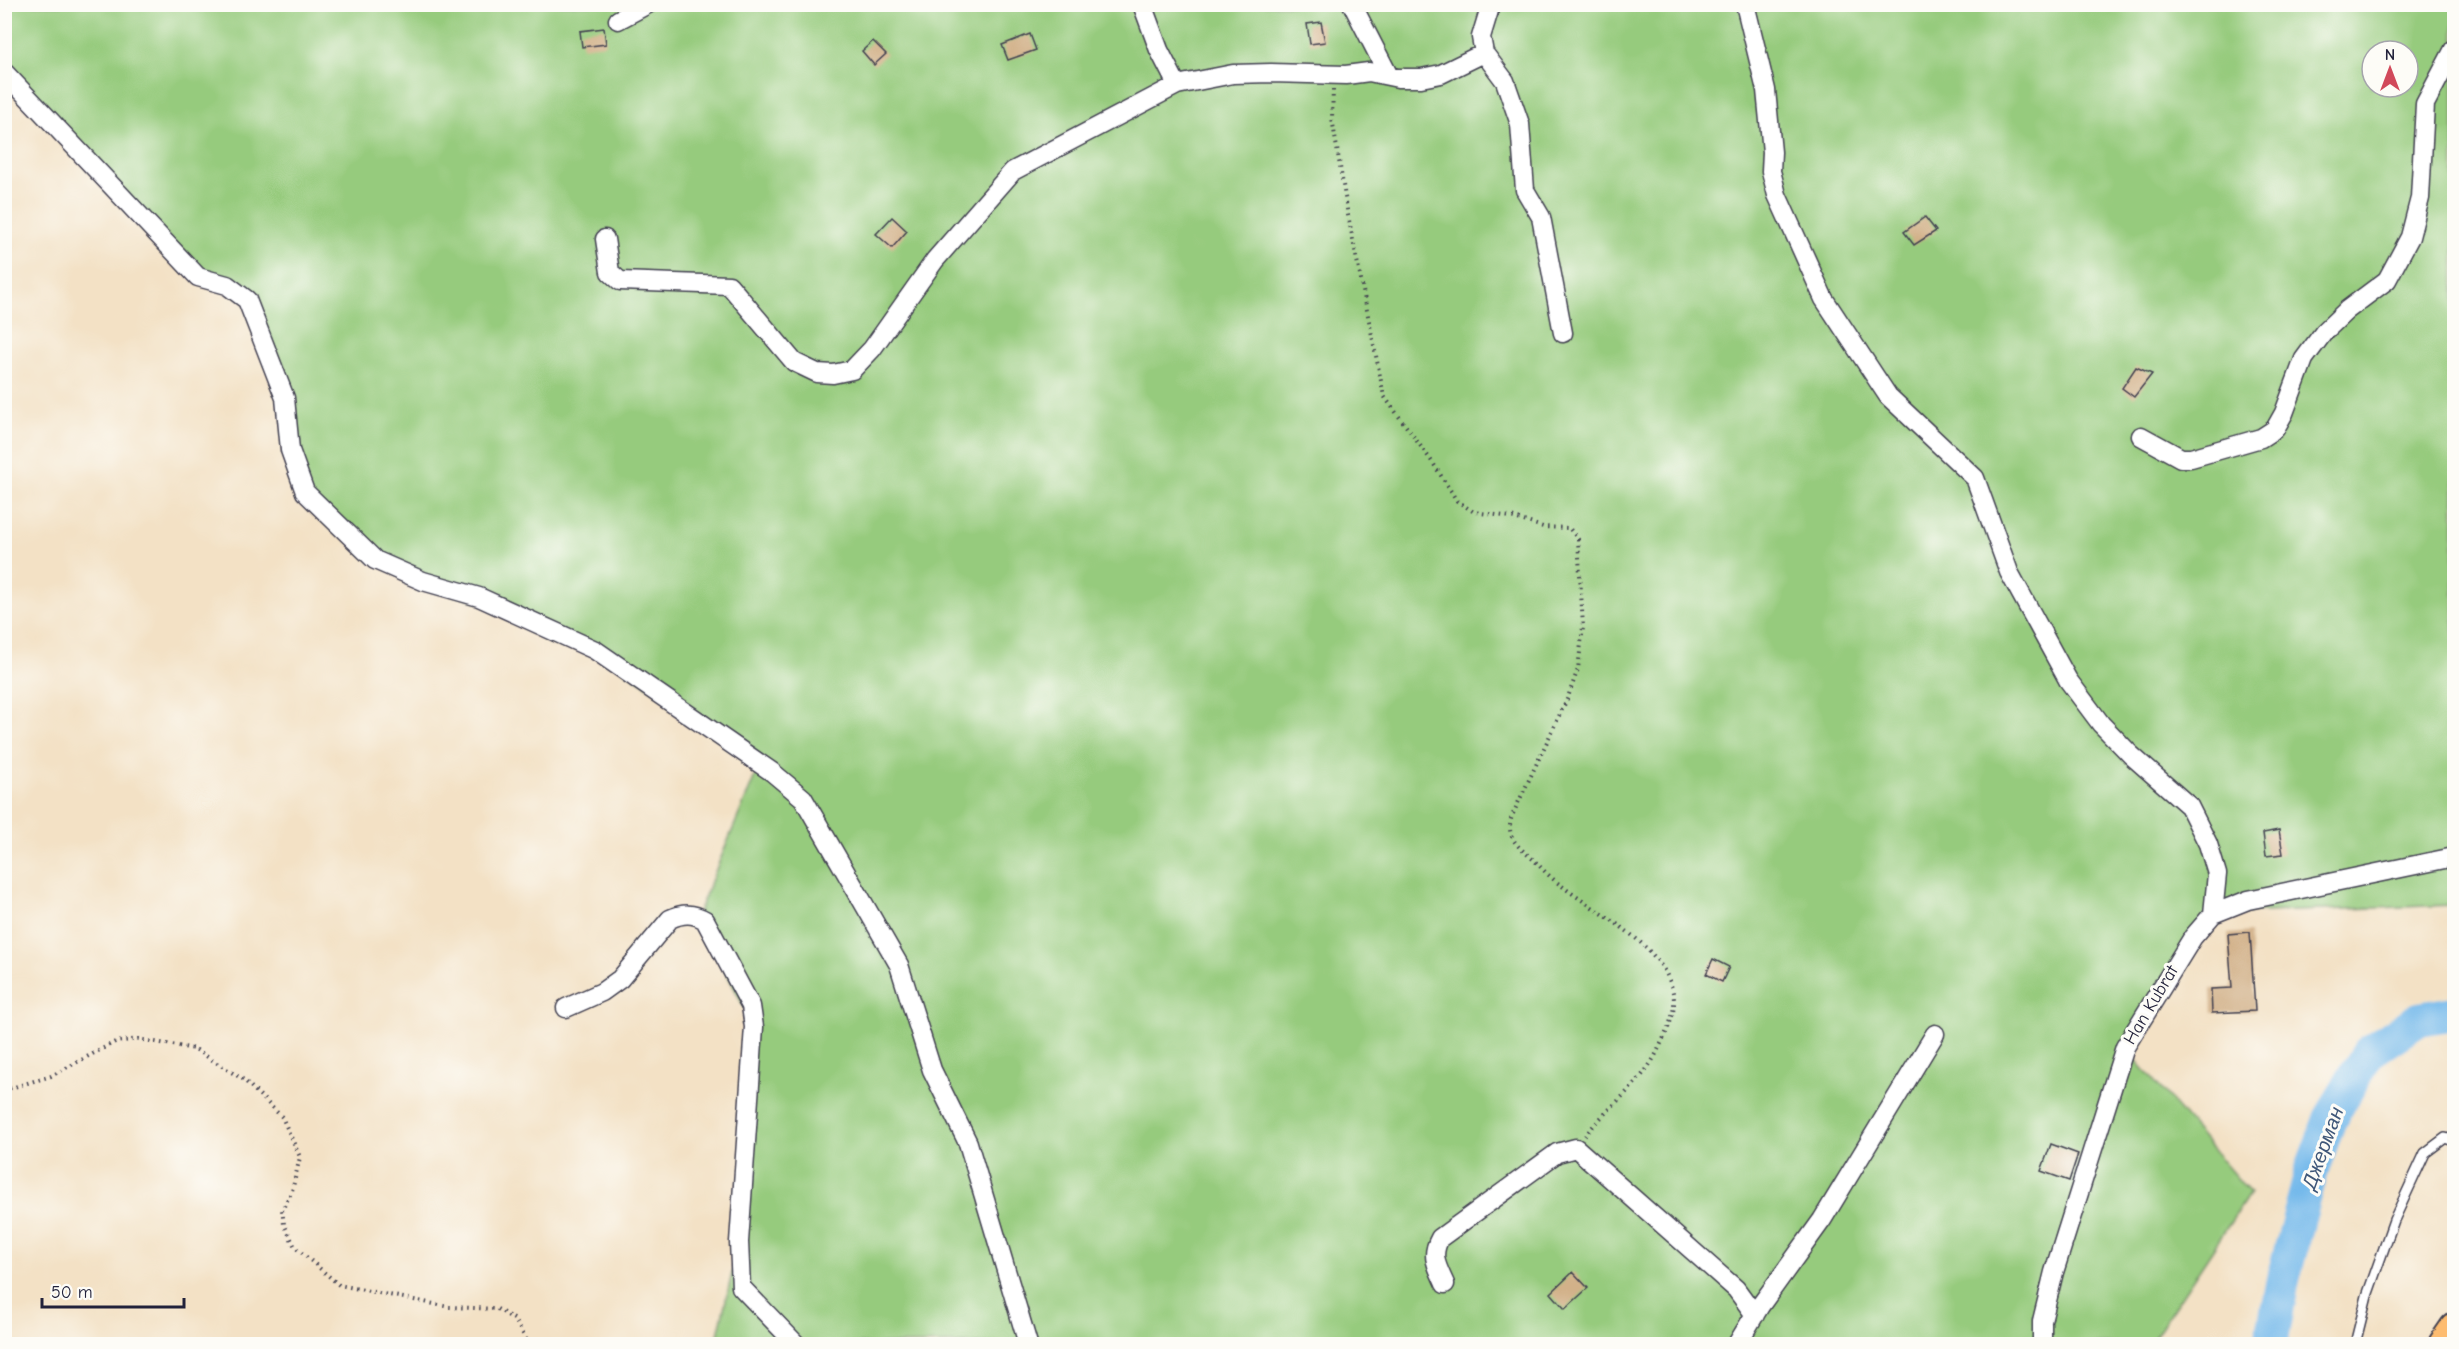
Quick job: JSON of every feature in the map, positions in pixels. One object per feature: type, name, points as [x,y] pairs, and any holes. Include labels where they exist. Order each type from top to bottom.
[{"type":"main road","points":[[2443,1344],[2454,1328]]},
{"type":"street","points":[[618,20],[648,4]]},
{"type":"street","points":[[1142,4],[1159,50],[1177,85]]},
{"type":"street","points":[[1352,4],[1389,76]]},
{"type":"street","points":[[1491,4],[1481,37],[1484,53],[1505,81],[1520,124],[1526,190],[1541,217],[1563,333]]},
{"type":"street","points":[[1745,4],[1766,90],[1772,152],[1771,171],[1777,195],[1824,299],[1888,396],[1975,478],[2009,572],[2068,680],[2101,724],[2131,755],[2189,806],[2208,844],[2217,874],[2213,914]]},
{"type":"street","points":[[2141,436],[2181,458],[2191,458],[2261,438],[2275,429],[2304,359],[2324,332],[2347,310],[2387,280],[2410,237],[2420,198],[2425,104],[2454,49]]},
{"type":"street","points":[[605,239],[610,272],[620,281],[729,285],[794,362],[817,373],[833,374],[852,370],[872,349],[935,260],[1013,171],[1177,85],[1233,74],[1333,75],[1369,72],[1421,78],[1441,74],[1484,53]]},
{"type":"street","points":[[4,72],[198,277],[227,285],[248,300],[285,398],[290,450],[305,492],[375,560],[423,581],[479,597],[595,650],[772,772],[803,798],[899,965],[932,1070],[968,1143],[1028,1344]]},
{"type":"street","name":"Han Kubrat","points":[[2042,1344],[2042,1321],[2054,1272],[2127,1042],[2193,938],[2213,914],[2248,900],[2454,857]]},
{"type":"street","points":[[566,1008],[602,992],[620,979],[670,919],[681,914],[697,915],[705,920],[751,1006],[754,1027],[739,1242],[741,1287],[796,1344]]},
{"type":"street","points":[[1737,1344],[1822,1220],[1935,1034]]},
{"type":"street","points":[[1445,1284],[1433,1260],[1435,1247],[1440,1238],[1557,1153],[1576,1148],[1736,1289],[1755,1316]]},
{"type":"lane","points":[[2355,1344],[2367,1296],[2390,1231],[2425,1153],[2445,1138],[2454,1141]]},
{"type":"path","points":[[1333,75],[1332,118],[1348,215],[1384,396],[1457,501],[1474,512],[1511,517],[1543,527],[1569,528],[1578,539],[1583,627],[1578,669],[1568,697],[1512,816],[1509,828],[1512,837],[1522,850],[1560,886],[1602,913],[1641,943],[1664,968],[1674,998],[1674,1006],[1656,1055],[1576,1148]]},
{"type":"path","points":[[4,1090],[51,1076],[115,1042],[138,1039],[195,1049],[244,1080],[282,1117],[300,1156],[292,1191],[282,1210],[284,1224],[295,1247],[339,1285],[449,1307],[497,1309],[514,1319],[529,1344]]},
{"type":"green space","points":[[4,5],[2454,5],[2454,905],[2213,914],[2125,1047],[2250,1193],[2150,1344],[716,1344],[739,1242],[754,1027],[697,915],[760,764],[595,650],[375,560],[305,492],[285,398],[247,300],[198,277],[5,71]]},
{"type":"building","points":[[1321,22],[1325,42],[1310,44],[1307,24]]},
{"type":"building","points":[[604,28],[606,44],[582,47],[580,31]]},
{"type":"building","points":[[1030,34],[1036,50],[1008,60],[1002,45]]},
{"type":"building","points":[[873,41],[886,54],[874,65],[862,51]]},
{"type":"building","points":[[892,217],[907,231],[892,248],[876,234]]},
{"type":"building","points":[[1925,217],[1936,231],[1914,245],[1904,232]]},
{"type":"building","points":[[2136,367],[2152,374],[2134,397],[2122,388]]},
{"type":"building","points":[[2279,830],[2283,854],[2266,856],[2263,833]]},
{"type":"building","points":[[2250,932],[2255,1011],[2212,1013],[2211,989],[2232,988],[2228,934]]},
{"type":"building","points":[[1713,959],[1729,967],[1722,982],[1706,974]]},
{"type":"building","points":[[2051,1144],[2078,1154],[2069,1181],[2041,1171]]},
{"type":"building","points":[[1573,1272],[1588,1288],[1565,1309],[1551,1293]]},
{"type":"waterway","name":"Джерман","points":[[2271,1344],[2283,1279],[2312,1169],[2330,1119],[2368,1053],[2419,1019],[2454,1013]]}]
